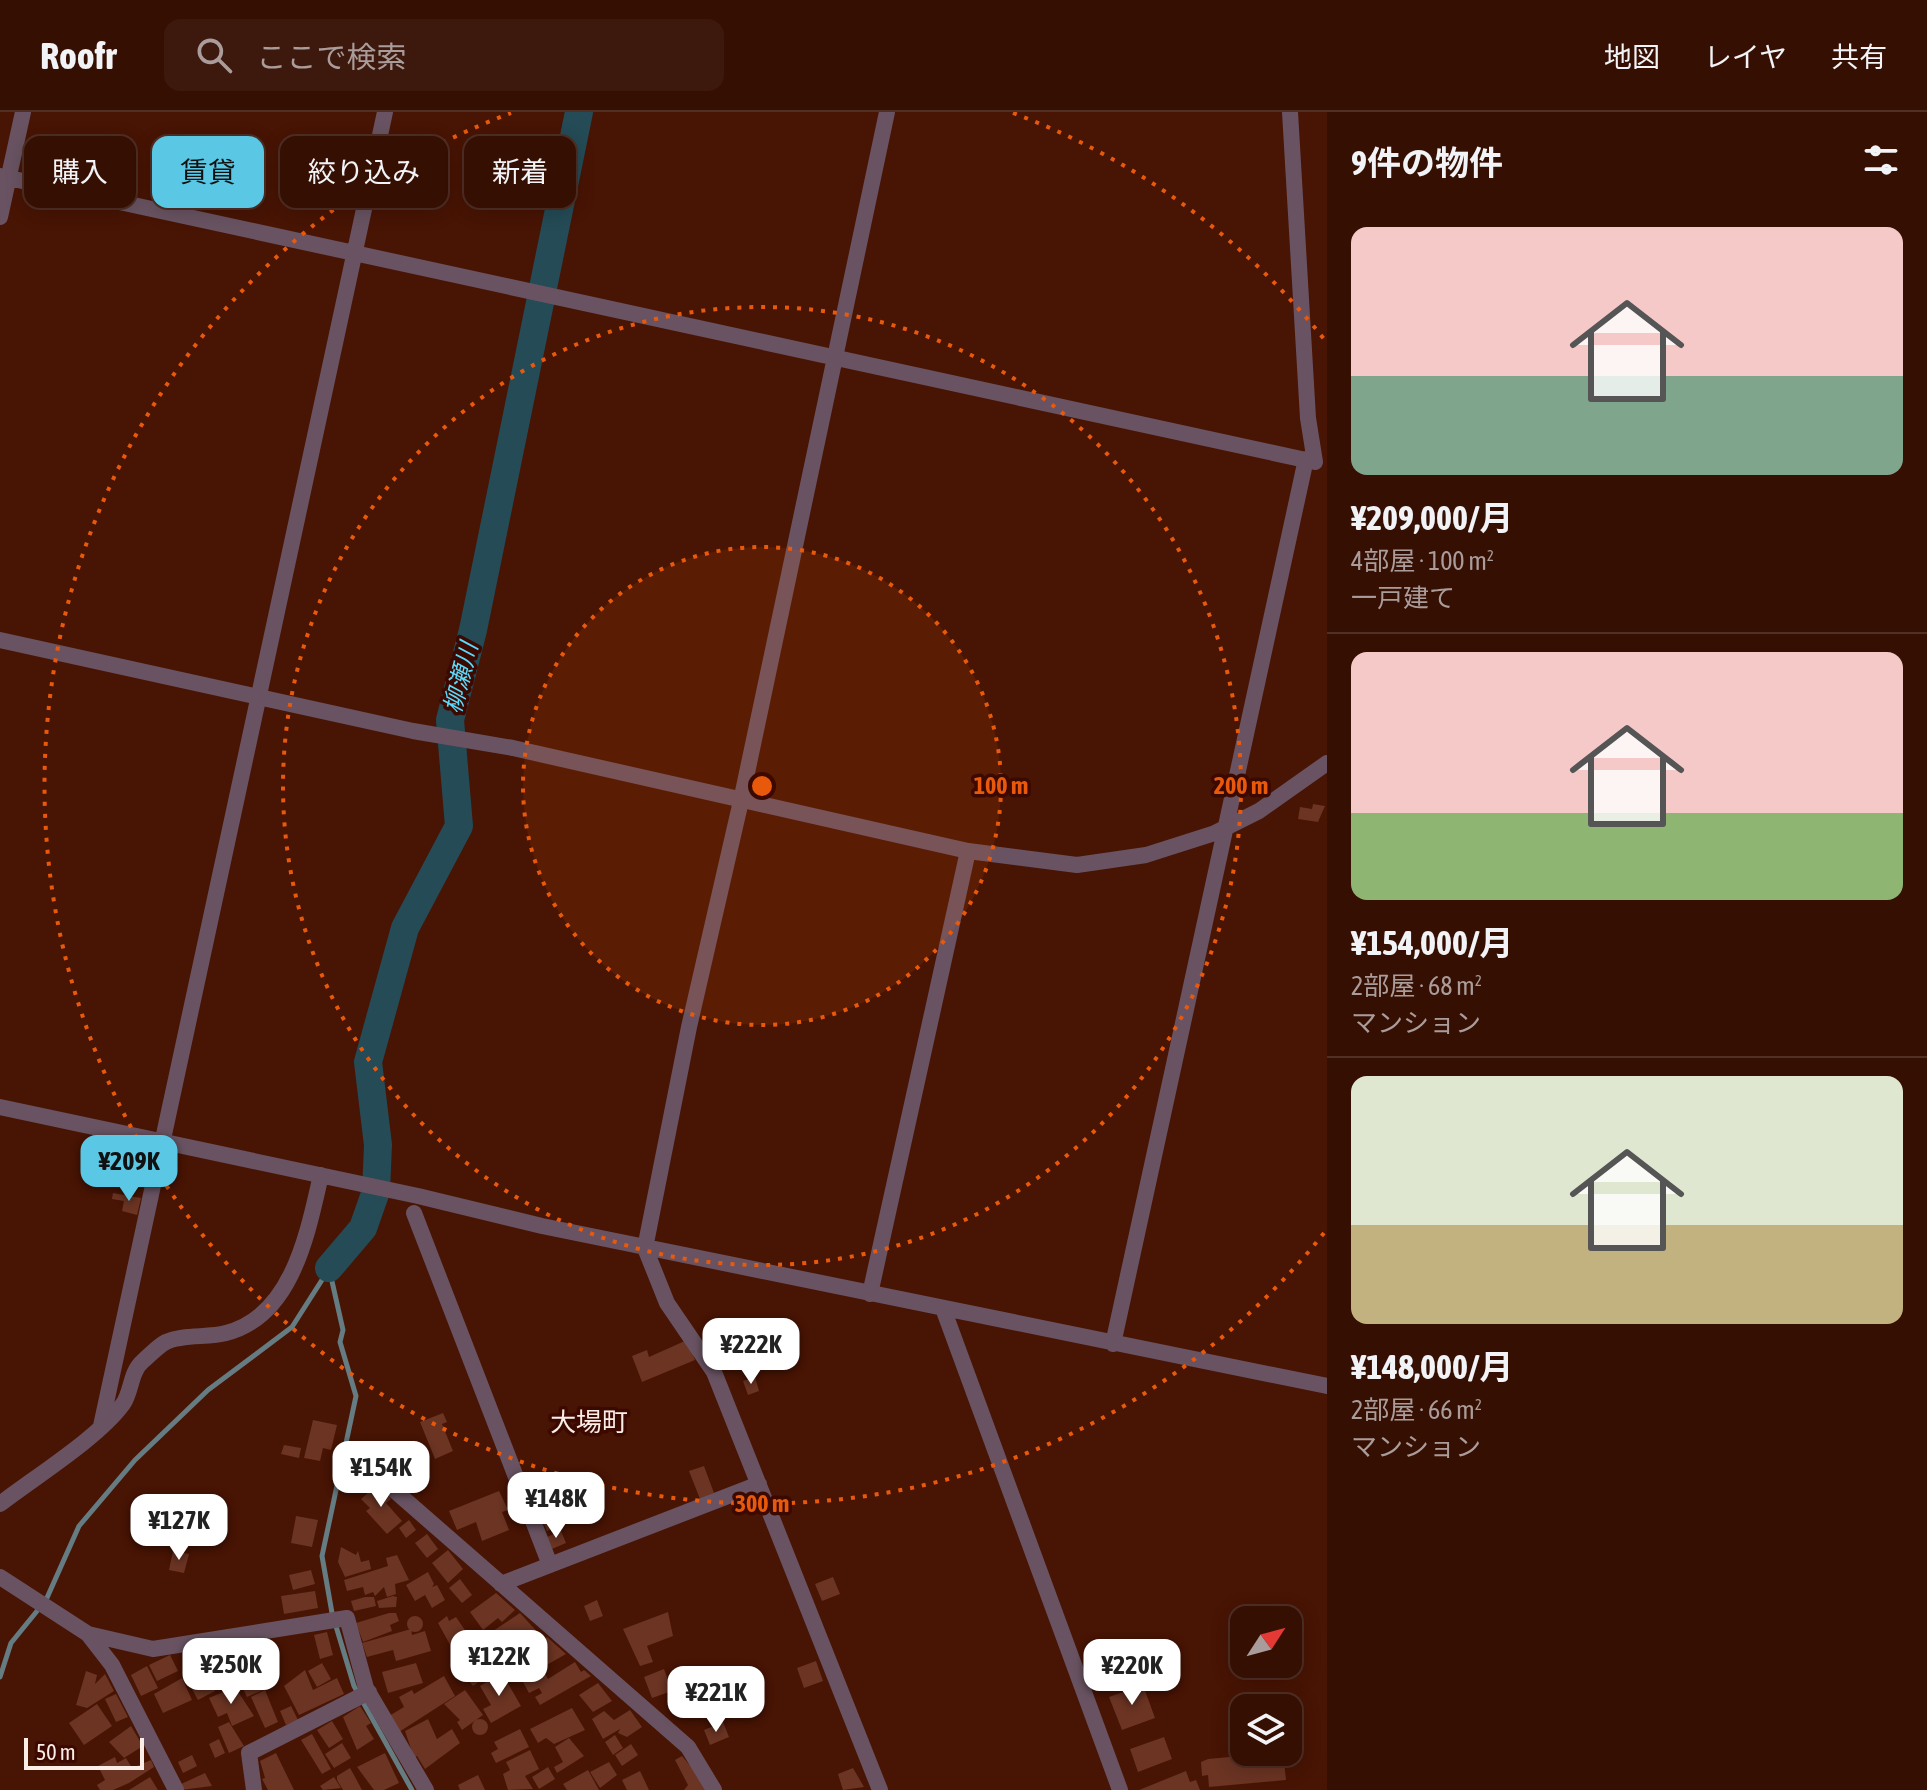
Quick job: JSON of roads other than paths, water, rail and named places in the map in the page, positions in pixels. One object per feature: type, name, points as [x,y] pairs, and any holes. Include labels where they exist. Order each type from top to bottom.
[{"type":"street","points":[[0,217],[4,177],[23,112]]},
{"type":"street","points":[[101,1426],[262,695],[385,112]]},
{"type":"street","points":[[880,1790],[714,1372],[667,1303],[645,1248],[689,1027],[741,801],[887,112]]},
{"type":"street","points":[[4,177],[1315,462],[1308,418],[1290,112]]},
{"type":"street","points":[[1113,1344],[1306,459]]},
{"type":"street","points":[[0,640],[262,695],[413,731],[513,748],[968,851],[1077,865],[1146,855],[1224,829],[1259,811],[1327,763]]},
{"type":"street","points":[[870,1294],[968,851]]},
{"type":"street","points":[[0,1107],[944,1311],[1327,1386]]},
{"type":"street","points":[[0,1504],[101,1426],[124,1403],[137,1367],[167,1341],[227,1333],[252,1323],[272,1303],[294,1268],[324,1175]]},
{"type":"street","points":[[414,1213],[550,1565]]},
{"type":"street","points":[[944,1311],[1120,1790]]},
{"type":"street","points":[[355,1456],[688,1747],[714,1790]]},
{"type":"street","points":[[501,1584],[759,1484]]},
{"type":"street","points":[[3,1579],[84,1631],[112,1665],[176,1790]]},
{"type":"street","points":[[84,1631],[153,1649],[347,1618],[369,1693],[426,1790]]},
{"type":"street","points":[[254,1790],[249,1753],[369,1693]]},
{"type":"waterway","name":"柳瀬川","points":[[329,1268],[363,1228],[376,1191],[378,1145],[368,1062],[405,928],[459,826],[450,720],[473,630],[579,112]]},
{"type":"waterway","points":[[329,1268],[343,1330],[340,1342],[356,1396],[322,1556],[332,1613],[354,1686],[412,1790]]},
{"type":"waterway","points":[[0,1677],[11,1643],[46,1600],[79,1526],[135,1460],[208,1390],[292,1327],[329,1269]]},
{"type":"district","name":"大場町","points":[[589,1422]]}]
